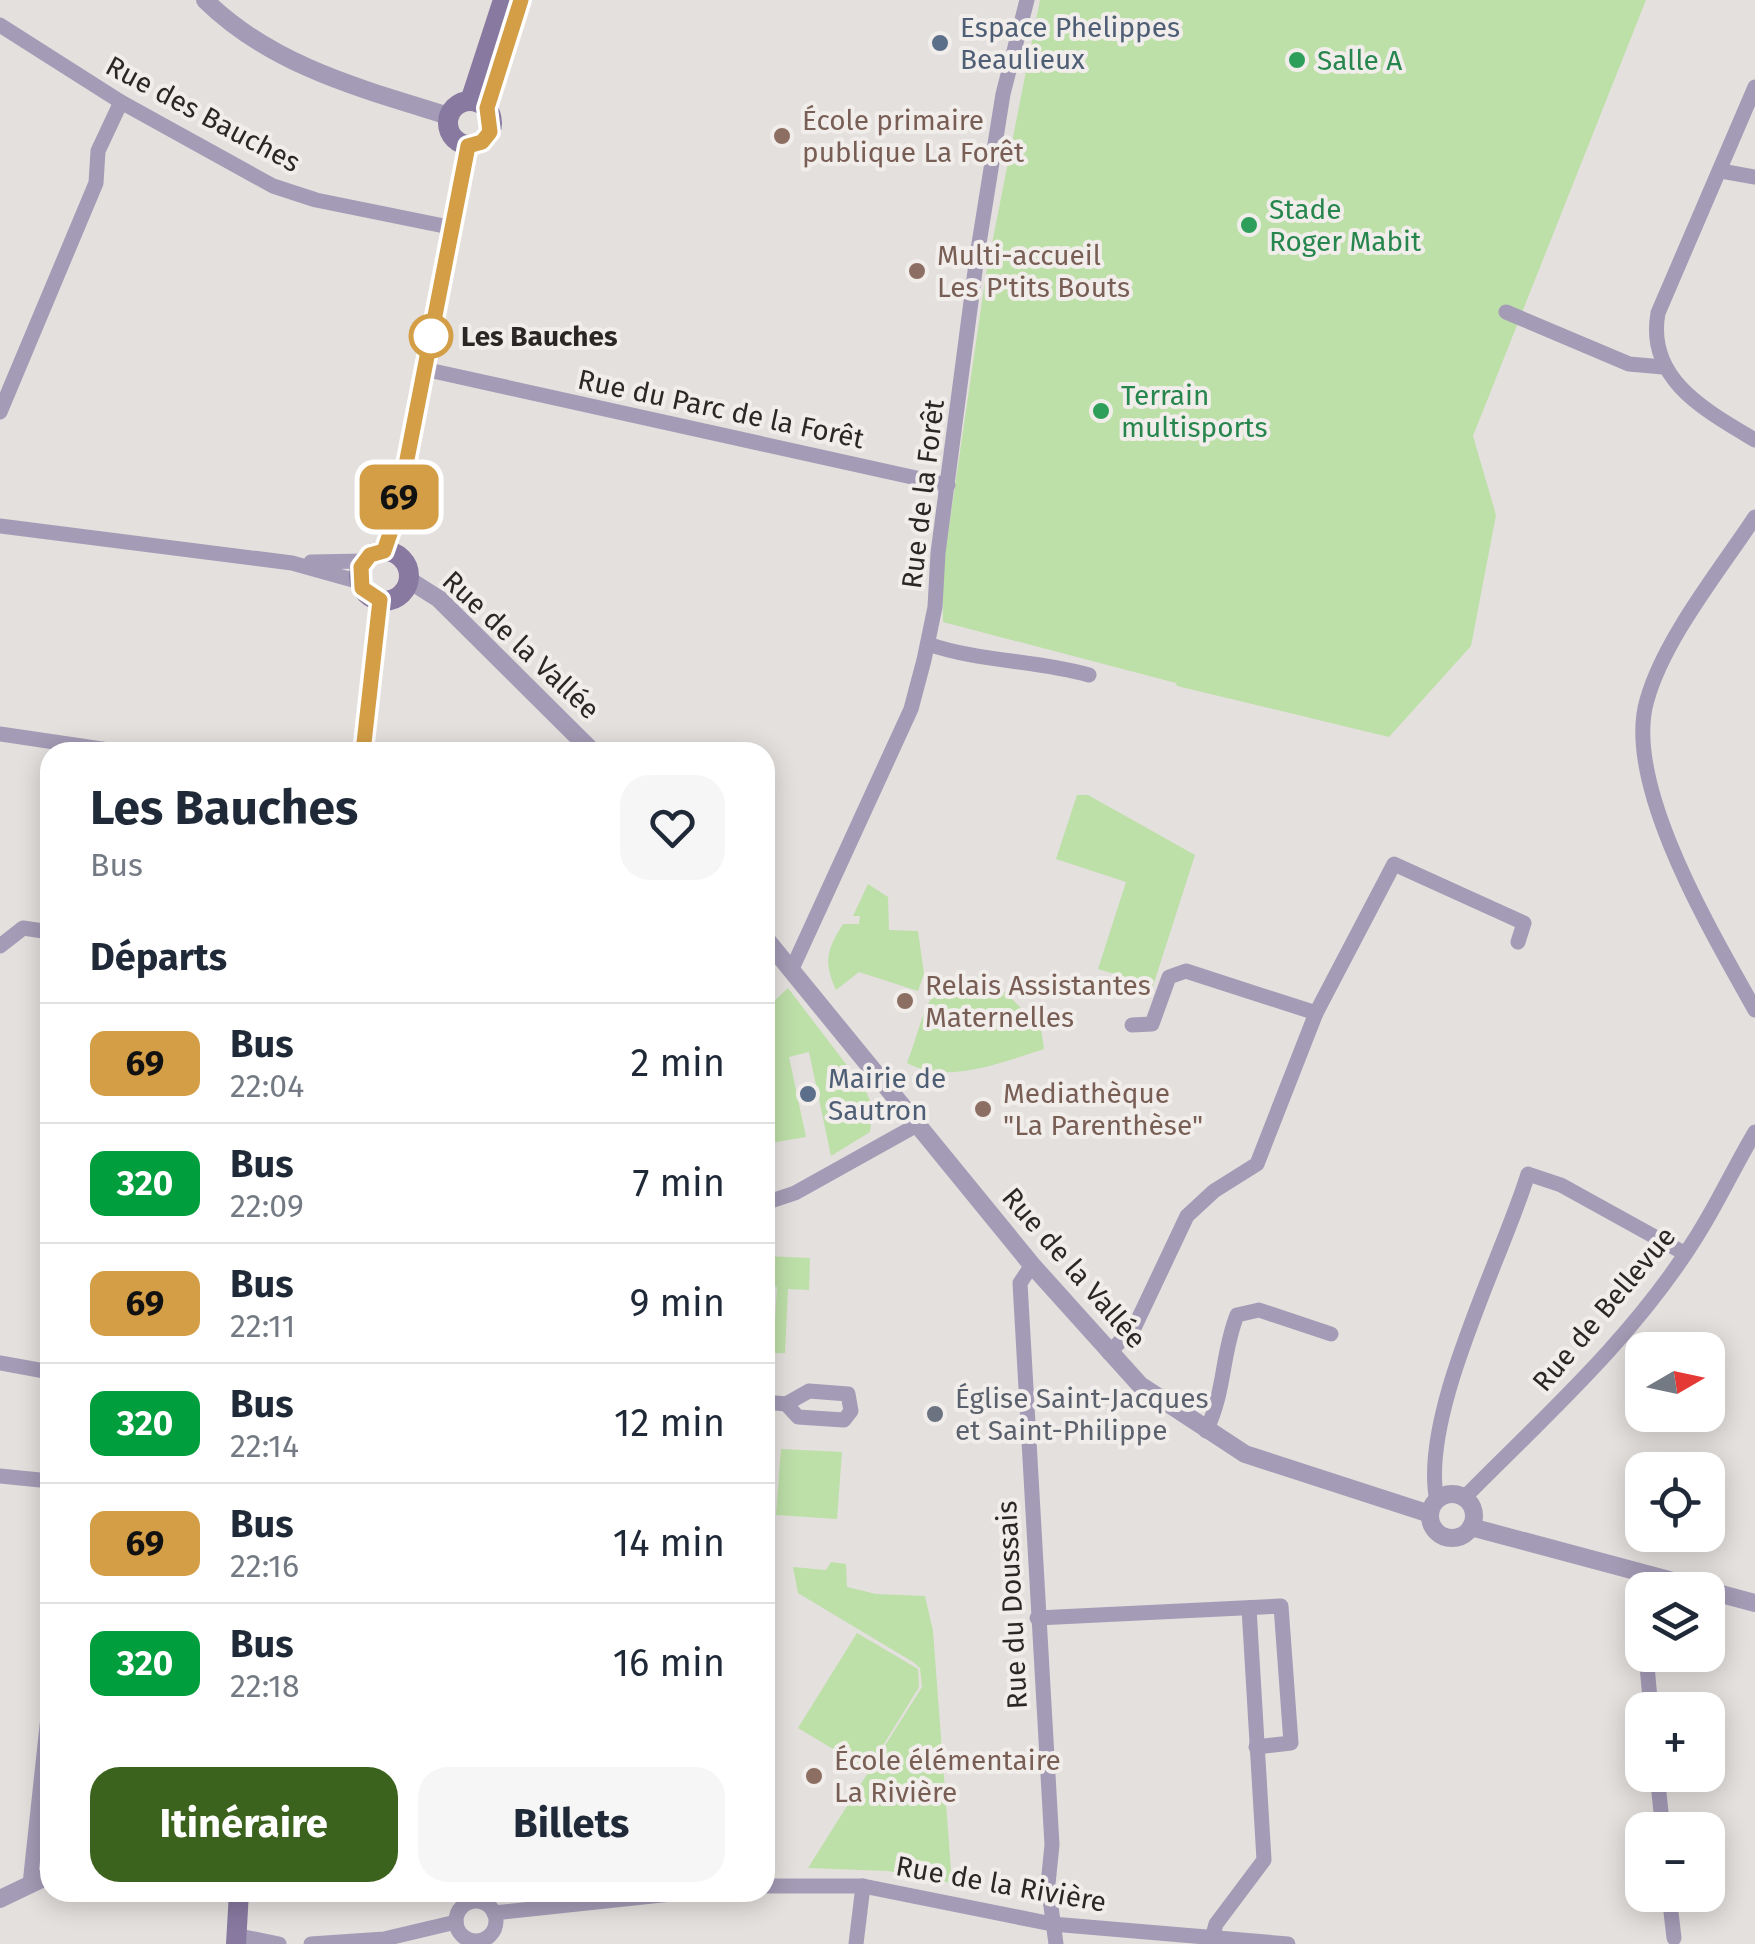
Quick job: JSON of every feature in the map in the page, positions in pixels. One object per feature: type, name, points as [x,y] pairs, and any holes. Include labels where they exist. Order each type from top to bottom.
[{"type":"main road","points":[[478,105],[457,106],[449,116],[453,138],[468,146],[482,142],[490,132],[478,105],[503,0]]},
{"type":"main road","points":[[478,105],[521,0]]},
{"type":"main road","points":[[384,551],[403,560],[408,580],[400,594],[380,600],[366,593],[362,571],[384,551],[396,516],[468,146]]},
{"type":"main road","points":[[364,742],[380,600]]},
{"type":"main road","points":[[237,1940],[239,1902]]},
{"type":"street","points":[[204,0],[261,46],[303,66],[374,94],[449,116]]},
{"type":"street","name":"Rue de la Forêt","points":[[791,971],[910,709],[928,644],[1003,94],[1027,0]]},
{"type":"street","name":"Rue des Bauches","points":[[0,25],[122,102],[273,186],[316,200],[454,228]]},
{"type":"street","points":[[1755,86],[1658,313],[1655,344],[1663,366],[1684,392],[1755,440]]},
{"type":"street","points":[[0,412],[96,183],[98,151],[122,102]]},
{"type":"street","points":[[1721,171],[1755,177]]},
{"type":"street","points":[[1506,312],[1629,364],[1663,366]]},
{"type":"street","name":"Rue du Parc de la Forêt","points":[[424,369],[948,486]]},
{"type":"street","points":[[1755,516],[1658,670],[1641,732],[1654,798],[1693,892],[1755,1010]]},
{"type":"street","points":[[0,526],[362,571]]},
{"type":"street","name":"Rue de la Vallée","points":[[408,580],[440,600],[583,742]]},
{"type":"street","points":[[928,644],[959,655],[1040,662],[1089,676]]},
{"type":"street","points":[[0,734],[54,742]]},
{"type":"street","points":[[1109,1353],[1135,1326],[1186,1216],[1214,1191],[1257,1164],[1316,1013],[1394,864],[1524,923],[1518,942]]},
{"type":"street","points":[[0,946],[23,928],[40,931]]},
{"type":"street","name":"Rue de la Vallée","points":[[775,951],[1032,1266],[1140,1386],[1245,1454],[1434,1507]]},
{"type":"street","points":[[1132,1025],[1152,1024],[1170,977],[1186,971],[1316,1013]]},
{"type":"street","points":[[775,1200],[796,1193],[917,1125]]},
{"type":"street","name":"Rue de Bellevue","points":[[1464,1498],[1581,1383],[1684,1254],[1755,1132]]},
{"type":"street","points":[[1434,1507],[1450,1494],[1464,1498],[1474,1514],[1472,1527],[1460,1537],[1445,1538],[1434,1528],[1432,1460],[1479,1297],[1514,1221],[1528,1174],[1574,1192],[1684,1254]]},
{"type":"street","name":"Rue du Doussais","points":[[1032,1266],[1020,1283],[1056,1944]]},
{"type":"street","points":[[1206,1431],[1221,1399],[1226,1343],[1237,1315],[1259,1310],[1331,1334]]},
{"type":"street","points":[[0,1363],[40,1370]]},
{"type":"street","points":[[775,1403],[786,1404]]},
{"type":"street","points":[[0,1476],[40,1480]]},
{"type":"street","points":[[1472,1527],[1625,1574]]},
{"type":"street","points":[[1725,1597],[1755,1603]]},
{"type":"street","points":[[1037,1618],[1280,1606],[1291,1743],[1256,1747]]},
{"type":"street","points":[[1213,1935],[1216,1924],[1264,1860],[1249,1608]]},
{"type":"street","points":[[30,1884],[40,1791]]},
{"type":"street","points":[[0,1899],[40,1879]]},
{"type":"street","name":"Rue de la Rivière","points":[[775,1886],[863,1886],[1052,1924],[1288,1944]]},
{"type":"street","points":[[856,1944],[863,1886]]},
{"type":"street","points":[[456,1922],[460,1910],[470,1902]]},
{"type":"street","points":[[482,1902],[494,1913],[597,1902]]},
{"type":"street","points":[[1671,1912],[1674,1938]]},
{"type":"street","points":[[456,1922],[469,1940],[486,1941],[494,1929],[494,1913]]},
{"type":"street","points":[[311,1944],[384,1940],[456,1922]]},
{"type":"street","points":[[237,1940],[280,1944]]},
{"type":"green space","points":[[1040,0],[1646,0],[1473,436],[1496,515],[1471,646],[1389,737],[1177,686],[943,622],[943,568],[986,274]]},
{"type":"green space","points":[[1077,795],[1088,795],[1195,855],[1153,986],[1098,969],[1126,882],[1056,859]]},
{"type":"green space","points":[[868,884],[888,897],[889,930],[918,931],[924,974],[918,991],[859,972],[836,990],[829,971],[830,949],[843,924],[859,924],[860,916],[853,916]]},
{"type":"green space","points":[[989,976],[1041,1028],[1044,1049],[957,1072],[939,1072],[907,1063],[925,1011],[939,990],[951,983]]},
{"type":"green space","points":[[788,988],[865,1089],[873,1108],[870,1132],[831,1156],[809,1052],[789,1057],[806,1137],[775,1142],[775,1000]]},
{"type":"green space","points":[[775,1256],[810,1258],[809,1290],[788,1289],[785,1353],[775,1353]]},
{"type":"green space","points":[[781,1449],[842,1452],[837,1519],[776,1515]]},
{"type":"green space","points":[[831,1562],[846,1564],[847,1587],[876,1594],[925,1596],[933,1631],[952,1883],[888,1871],[808,1868],[922,1687],[920,1668],[913,1662],[798,1593],[793,1567],[826,1570]]},
{"type":"green space","points":[[857,1633],[918,1669],[919,1687],[868,1770],[798,1728]]},
{"type":"bus line","name":"69","points":[[364,742],[380,600],[366,593],[359,574],[370,555],[384,551],[396,516],[468,146],[482,142],[490,132],[492,120],[487,108],[499,80],[521,0]]},
{"type":"place","name":"Espace Phelippes Beaulieux","points":[[940,43]]},
{"type":"place","name":"Salle A","points":[[1297,60]]},
{"type":"place","name":"École primaire publique La Forêt","points":[[782,136]]},
{"type":"place","name":"Stade Roger Mabit","points":[[1249,225]]},
{"type":"place","name":"Multi-accueil Les P'tits Bouts","points":[[917,271]]},
{"type":"place","name":"Les Bauches","points":[[431,336]]},
{"type":"place","name":"Terrain multisports","points":[[1101,411]]},
{"type":"place","name":"Relais Assistantes Maternelles","points":[[905,1001]]},
{"type":"place","name":"Mairie de Sautron","points":[[808,1094]]},
{"type":"place","name":"Mediathèque \"La Parenthèse\"","points":[[983,1109]]},
{"type":"place","name":"Église Saint-Jacques et Saint-Philippe","points":[[935,1414]]},
{"type":"place","name":"École élémentaire La Rivière","points":[[814,1776]]}]
